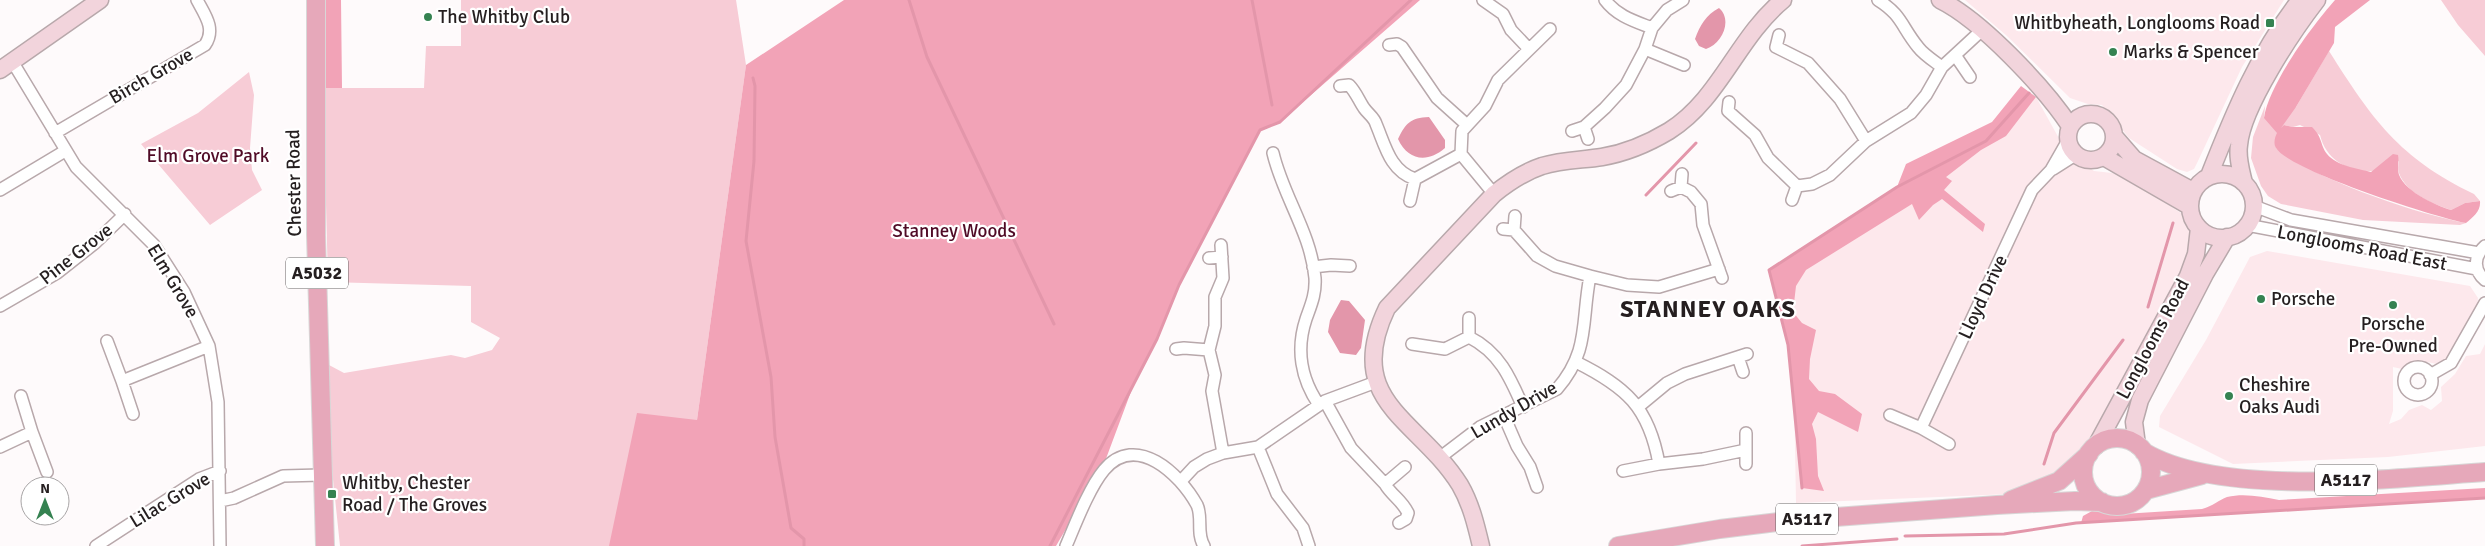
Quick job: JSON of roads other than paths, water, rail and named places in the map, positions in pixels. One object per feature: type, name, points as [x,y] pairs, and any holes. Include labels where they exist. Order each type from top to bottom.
[{"type":"main road","name":"Chester Road","points":[[316,0],[316,235],[321,475],[325,546]]},
{"type":"main road","name":"A5117","points":[[1997,505],[2049,486],[2068,474],[2092,450],[2105,441],[2116,439],[2128,440],[2170,465],[2207,474],[2251,479],[2367,480],[2485,472]]},
{"type":"main road","points":[[2141,449],[2151,471],[2146,490]]},
{"type":"main road","points":[[2092,450],[2084,467],[2086,484],[2093,496],[2102,502]]},
{"type":"main road","name":"A5117","points":[[1618,546],[1720,529],[1794,520],[2075,501],[2102,502],[2111,506],[2124,506],[2137,500],[2146,490],[2207,474]]},
{"type":"street","points":[[6,65],[100,0]]},
{"type":"street","name":"Birch Grove","points":[[55,133],[205,45],[211,34],[210,26],[197,0]]},
{"type":"street","points":[[1483,0],[1504,14],[1511,30],[1528,48]]},
{"type":"street","points":[[1604,0],[1611,8],[1628,19],[1652,28]]},
{"type":"street","points":[[1572,131],[1584,127],[1626,85],[1645,50],[1652,28],[1667,10],[1683,0]]},
{"type":"street","points":[[1481,546],[1471,509],[1460,484],[1393,410],[1376,382],[1374,345],[1378,328],[1388,308],[1494,194],[1509,182],[1541,167],[1626,152],[1670,130],[1698,109],[1765,14],[1782,0]]},
{"type":"street","points":[[1878,0],[1900,18],[1908,34],[1920,49],[1942,67]]},
{"type":"street","points":[[1940,0],[1968,17],[2054,102],[2073,135],[2089,161],[2104,157],[2110,152],[2114,136],[2112,126],[2100,116],[2085,114],[2073,135]]},
{"type":"street","points":[[2209,176],[2229,124],[2255,71],[2300,0]]},
{"type":"street","points":[[2244,183],[2239,162],[2242,128],[2258,93],[2301,21],[2317,0]]},
{"type":"street","points":[[1494,194],[1461,154],[1460,140],[1467,125],[1485,106],[1498,80],[1528,48],[1550,29]]},
{"type":"street","points":[[1797,186],[1812,184],[1830,175],[1866,141],[1911,113],[1926,95],[1942,67],[1982,30]]},
{"type":"street","points":[[1401,33],[1393,45],[1410,57],[1438,98],[1467,125]]},
{"type":"street","points":[[1774,44],[1808,63],[1840,99],[1866,141]]},
{"type":"street","points":[[1645,50],[1684,65]]},
{"type":"street","points":[[1955,55],[1970,77]]},
{"type":"street","name":"Elm Grove","points":[[6,65],[55,133],[76,167],[154,245],[184,292],[210,346],[218,402],[220,546]]},
{"type":"street","points":[[1348,83],[1376,123],[1378,134],[1395,167],[1404,176],[1415,179],[1461,154]]},
{"type":"street","points":[[1725,110],[1754,135],[1768,158],[1797,186]]},
{"type":"street","points":[[1584,127],[1588,139]]},
{"type":"street","name":"Lloyd Drive","points":[[1921,428],[2032,190],[2051,170],[2073,135]]},
{"type":"street","points":[[2114,136],[2134,159],[2191,199]]},
{"type":"street","points":[[0,190],[65,151]]},
{"type":"street","points":[[1273,153],[1281,182],[1293,204],[1313,267],[1315,293],[1303,330],[1300,361],[1309,387],[1322,403],[1351,448],[1390,493],[1402,501],[1412,515],[1399,524]]},
{"type":"street","points":[[2104,157],[2191,199]]},
{"type":"street","points":[[1515,216],[1508,229],[1528,248],[1547,262],[1563,269],[1627,285],[1659,288],[1721,273],[1703,225],[1701,204],[1691,192],[1676,189],[1682,174]]},
{"type":"street","points":[[2224,174],[2235,177],[2244,183],[2251,192],[2254,206],[2247,225],[2239,233],[2227,237],[2216,237],[2199,228],[2192,219],[2191,199],[2200,182],[2209,176],[2224,174]]},
{"type":"street","points":[[1410,201],[1415,179]]},
{"type":"street","points":[[1792,200],[1797,186]]},
{"type":"street","name":"Longlooms Road East","points":[[2247,225],[2477,269],[2483,247],[2291,220],[2254,206]]},
{"type":"street","name":"Pine Grove","points":[[0,306],[57,273],[95,243],[125,214]]},
{"type":"street","name":"Longlooms Road","points":[[2092,450],[2188,276],[2196,254],[2199,228]]},
{"type":"street","name":"Longlooms Road","points":[[2141,449],[2134,422],[2140,400],[2205,274],[2227,237]]},
{"type":"street","points":[[1209,258],[1221,251],[1223,278],[1216,291],[1215,326],[1209,350],[1215,375],[1212,392],[1224,453]]},
{"type":"street","points":[[1313,267],[1331,264],[1350,266]]},
{"type":"street","points":[[2477,269],[2485,280]]},
{"type":"street","name":"Lundy Drive","points":[[1438,459],[1480,427],[1557,389],[1576,362],[1584,332],[1586,299],[1590,276]]},
{"type":"street","points":[[2430,375],[2451,363],[2485,303]]},
{"type":"street","points":[[1469,336],[1470,318]]},
{"type":"street","points":[[1412,344],[1445,349],[1469,336]]},
{"type":"street","points":[[1469,336],[1482,343],[1497,357],[1511,378],[1523,407]]},
{"type":"street","points":[[106,340],[133,414]]},
{"type":"street","points":[[122,380],[210,346]]},
{"type":"street","points":[[1176,349],[1209,350]]},
{"type":"street","points":[[1638,407],[1655,395],[1667,383],[1685,374],[1743,355],[1743,372]]},
{"type":"street","points":[[1576,362],[1610,379],[1638,407],[1646,420],[1656,444],[1659,464]]},
{"type":"street","points":[[1180,481],[1194,467],[1224,453],[1258,447],[1322,403],[1376,382]]},
{"type":"street","points":[[21,396],[47,472]]},
{"type":"street","points":[[1890,415],[1921,428],[1949,444]]},
{"type":"street","points":[[1504,416],[1517,446],[1530,467],[1535,487]]},
{"type":"street","points":[[0,447],[32,432]]},
{"type":"street","points":[[1746,433],[1746,464]]},
{"type":"street","points":[[1258,447],[1277,494],[1303,528],[1310,546]]},
{"type":"street","points":[[1623,471],[1659,464],[1703,459],[1746,450]]},
{"type":"street","points":[[1066,546],[1103,471],[1113,462],[1137,455],[1149,457],[1161,463],[1180,481],[1198,508],[1199,535],[1204,546]]},
{"type":"street","points":[[1384,484],[1405,466]]},
{"type":"street","name":"Lilac Grove","points":[[96,546],[199,479],[220,471]]},
{"type":"street","points":[[220,501],[234,498],[283,476],[321,475]]},
{"type":"waterway","points":[[909,0],[927,57],[1054,324]]},
{"type":"waterway","points":[[1252,0],[1272,105]]},
{"type":"waterway","points":[[1050,546],[1157,339],[1179,285],[1260,130],[1280,122],[1411,0]]},
{"type":"waterway","points":[[753,78],[755,86],[754,161],[746,241],[771,377],[775,437],[791,528],[804,539],[804,546]]},
{"type":"waterway","points":[[1802,488],[1788,345],[1769,270],[1897,187],[1986,141],[2029,93]]},
{"type":"waterway","points":[[1646,195],[1696,143]]},
{"type":"waterway","points":[[2148,307],[2173,223]]},
{"type":"waterway","points":[[2044,464],[2054,433],[2123,340]]},
{"type":"waterway","points":[[1905,536],[2004,534],[2076,523],[2485,498]]},
{"type":"waterway","points":[[1802,546],[1897,539]]},
{"type":"place","name":"The Whitby Club","points":[[428,17]]},
{"type":"place","name":"Whitbyheath, Longlooms Road","points":[[2270,23]]},
{"type":"place","name":"Marks & Spencer","points":[[2113,52]]},
{"type":"place","name":"Porsche","points":[[2261,299]]},
{"type":"place","name":"Porsche Pre-Owned","points":[[2393,305]]},
{"type":"place","name":"Cheshire Oaks Audi","points":[[2229,396]]},
{"type":"place","name":"Whitby, Chester Road / The Groves","points":[[332,494]]},
{"type":"district","name":"STANNEY OAKS","points":[[1708,309]]},
{"type":"park label","name":"Elm Grove Park","points":[[208,156]]},
{"type":"park label","name":"Stanney Woods","points":[[954,231]]}]
